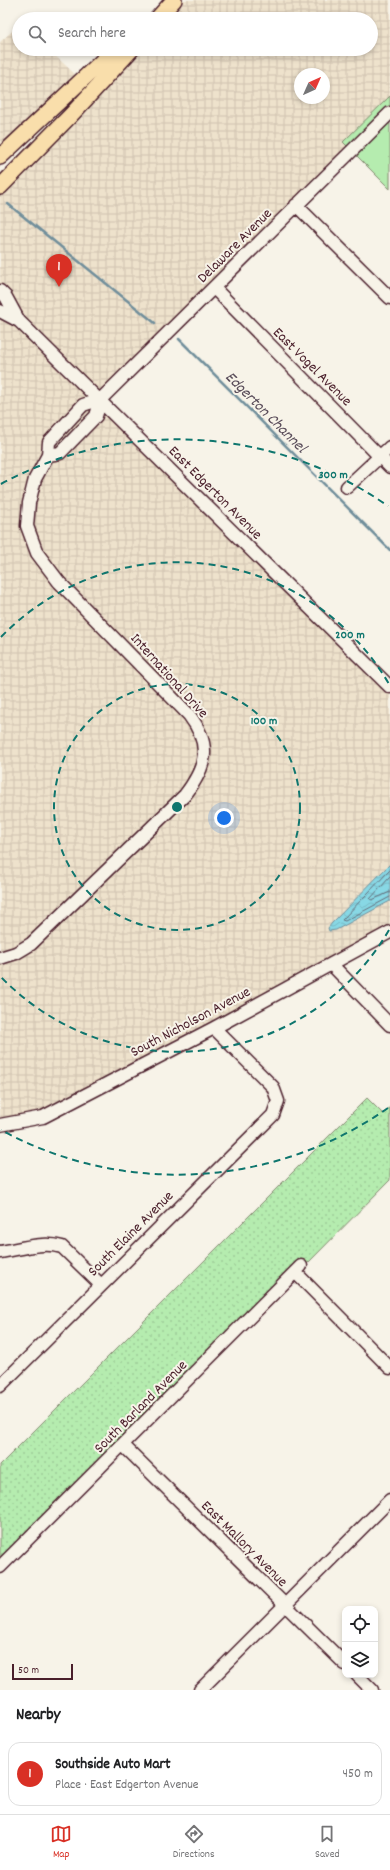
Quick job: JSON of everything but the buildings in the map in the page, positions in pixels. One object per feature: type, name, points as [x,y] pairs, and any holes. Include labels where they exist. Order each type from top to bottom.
[{"type":"main road","points":[[162,12],[174,0]]},
{"type":"main road","points":[[0,157],[48,110],[107,56]]},
{"type":"main road","points":[[0,187],[125,56]]},
{"type":"main road","points":[[48,110],[61,124]]},
{"type":"street","name":"Delaware Avenue","points":[[101,399],[390,113]]},
{"type":"street","points":[[296,205],[390,298]]},
{"type":"street","name":"East Vogel Avenue","points":[[214,288],[390,467]]},
{"type":"street","name":"East Edgerton Avenue","points":[[0,291],[6,297],[19,321]]},
{"type":"street","name":"East Edgerton Avenue","points":[[0,311],[19,321],[101,399],[390,687]]},
{"type":"street","points":[[48,454],[60,453],[96,416],[101,399]]},
{"type":"street","name":"International Drive","points":[[0,958],[16,953],[31,944],[185,795],[195,782],[202,767],[205,748],[196,725],[189,715],[59,582],[37,553],[31,538],[27,520],[35,479],[48,454],[49,442],[83,405],[101,399]]},
{"type":"street","points":[[347,487],[390,446]]},
{"type":"street","name":"South Nicholson Avenue","points":[[0,1125],[42,1116],[214,1028],[390,932]]},
{"type":"street","points":[[331,964],[390,1025]]},
{"type":"street","name":"South Elaine Avenue","points":[[0,1386],[273,1115],[278,1101],[273,1087],[214,1028]]},
{"type":"street","points":[[0,1252],[54,1244],[62,1247],[101,1285]]},
{"type":"street","name":"South Barland Avenue","points":[[0,1567],[298,1269],[390,1368]]},
{"type":"street","name":"East Mallory Avenue","points":[[123,1445],[342,1661]]},
{"type":"street","points":[[200,1690],[390,1500]]},
{"type":"street","points":[[359,1678],[372,1690]]},
{"type":"shaded area","points":[[174,0],[390,0],[390,123],[351,151],[101,399],[390,688],[390,932],[43,1117],[0,1125],[0,187],[125,56],[378,56],[378,12],[163,12]]},
{"type":"shaded area","points":[[12,31],[12,56],[56,56],[77,76],[0,151],[0,42]]},
{"type":"green space","points":[[390,96],[390,189],[343,142]]},
{"type":"green space","points":[[367,1098],[383,1114],[390,1107],[390,1180],[303,1268],[296,1262],[0,1557],[0,1465]]},
{"type":"water","points":[[390,864],[390,901],[336,930],[329,931],[328,928],[332,923]]},
{"type":"waterway","name":"Edgerton Channel","points":[[8,204],[155,323]]},
{"type":"waterway","name":"Edgerton Channel","points":[[179,339],[390,550]]},
{"type":"place","name":"Southside Auto Mart","points":[[59,287]]}]
